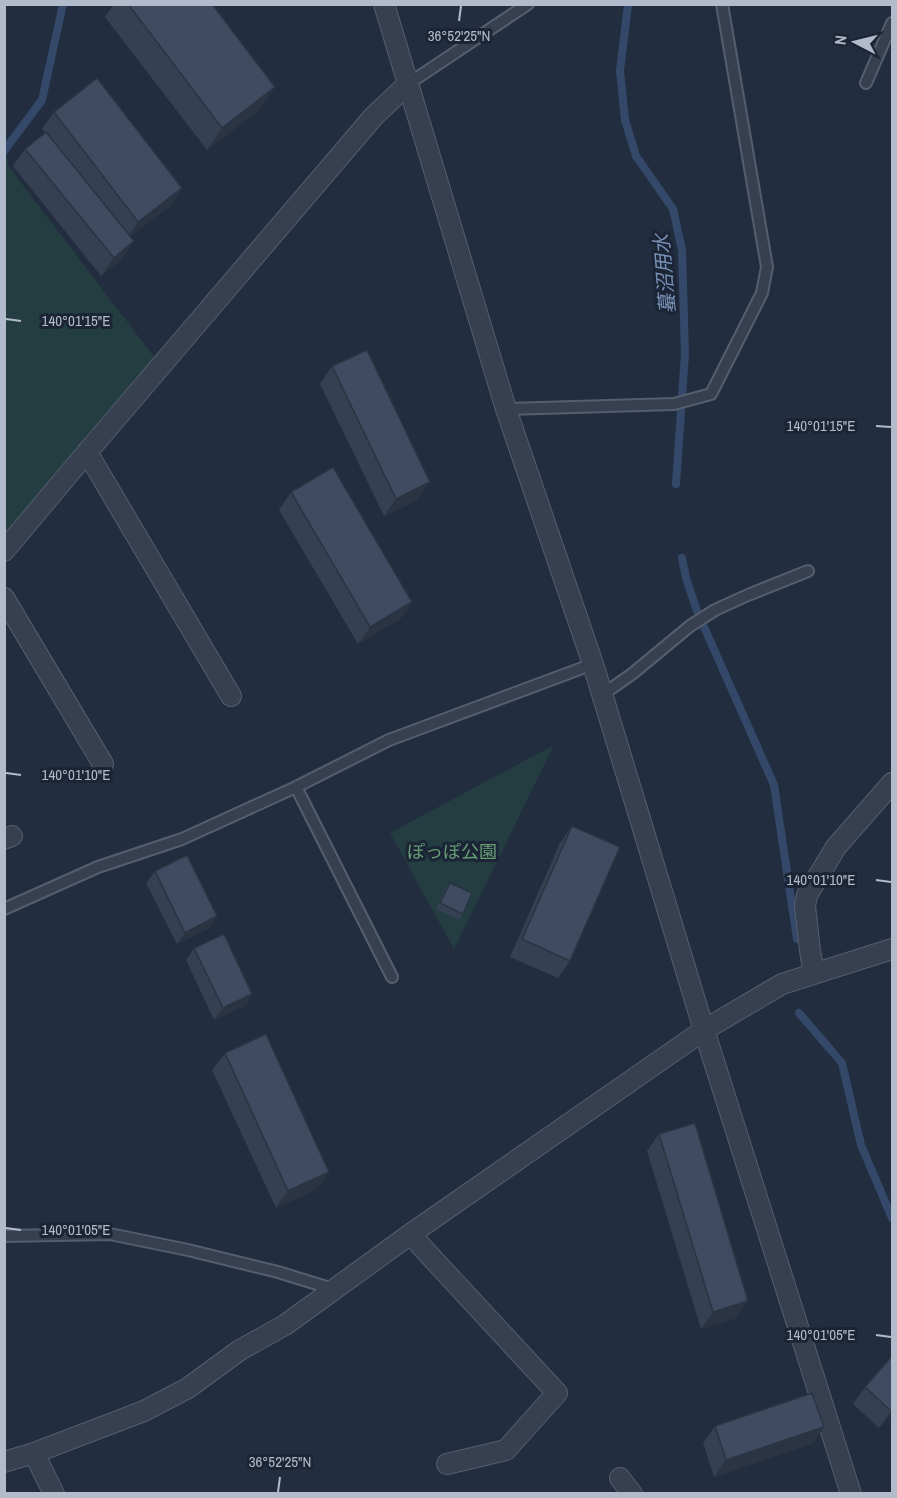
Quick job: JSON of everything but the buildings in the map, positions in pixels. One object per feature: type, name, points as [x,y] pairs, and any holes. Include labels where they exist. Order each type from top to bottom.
[{"type":"street","points":[[384,4],[506,409],[593,664],[704,1030],[850,1494]]},
{"type":"street","points":[[4,551],[374,116],[408,84]]},
{"type":"street","points":[[87,452],[231,696]]},
{"type":"street","points":[[4,598],[103,764]]},
{"type":"street","points":[[814,973],[805,906],[807,895],[836,847],[892,783]]},
{"type":"street","points":[[4,1462],[144,1412],[189,1388],[240,1350],[285,1325],[412,1233],[704,1030],[782,984],[892,949]]},
{"type":"street","points":[[412,1233],[420,1245],[557,1393],[506,1450],[447,1464]]},
{"type":"street","points":[[34,1453],[54,1494]]},
{"type":"lane","points":[[408,84],[528,4]]},
{"type":"lane","points":[[506,409],[674,404],[711,394],[762,293],[767,267],[722,4]]},
{"type":"lane","points":[[866,83],[892,23]]},
{"type":"lane","points":[[602,695],[632,674],[690,626],[715,610],[808,571]]},
{"type":"lane","points":[[4,909],[98,867],[182,839],[296,787],[389,740],[593,664]]},
{"type":"lane","points":[[296,787],[392,977]]},
{"type":"lane","points":[[4,1236],[110,1234],[278,1272],[333,1289]]},
{"type":"green space","points":[[4,143],[9,167],[155,358],[4,539]]},
{"type":"green space","name":"ぽっぽ公園","points":[[554,745],[454,949],[390,833]]},
{"type":"waterway","points":[[4,151],[42,100],[63,4]]},
{"type":"waterway","name":"蟇沼用水","points":[[628,4],[620,71],[625,120],[636,156],[673,209],[682,250],[685,354],[676,484]]},
{"type":"waterway","name":"蟇沼用水","points":[[682,558],[697,611],[774,785],[797,939]]},
{"type":"waterway","name":"蟇沼用水","points":[[799,1013],[842,1063],[861,1145],[892,1218]]}]
